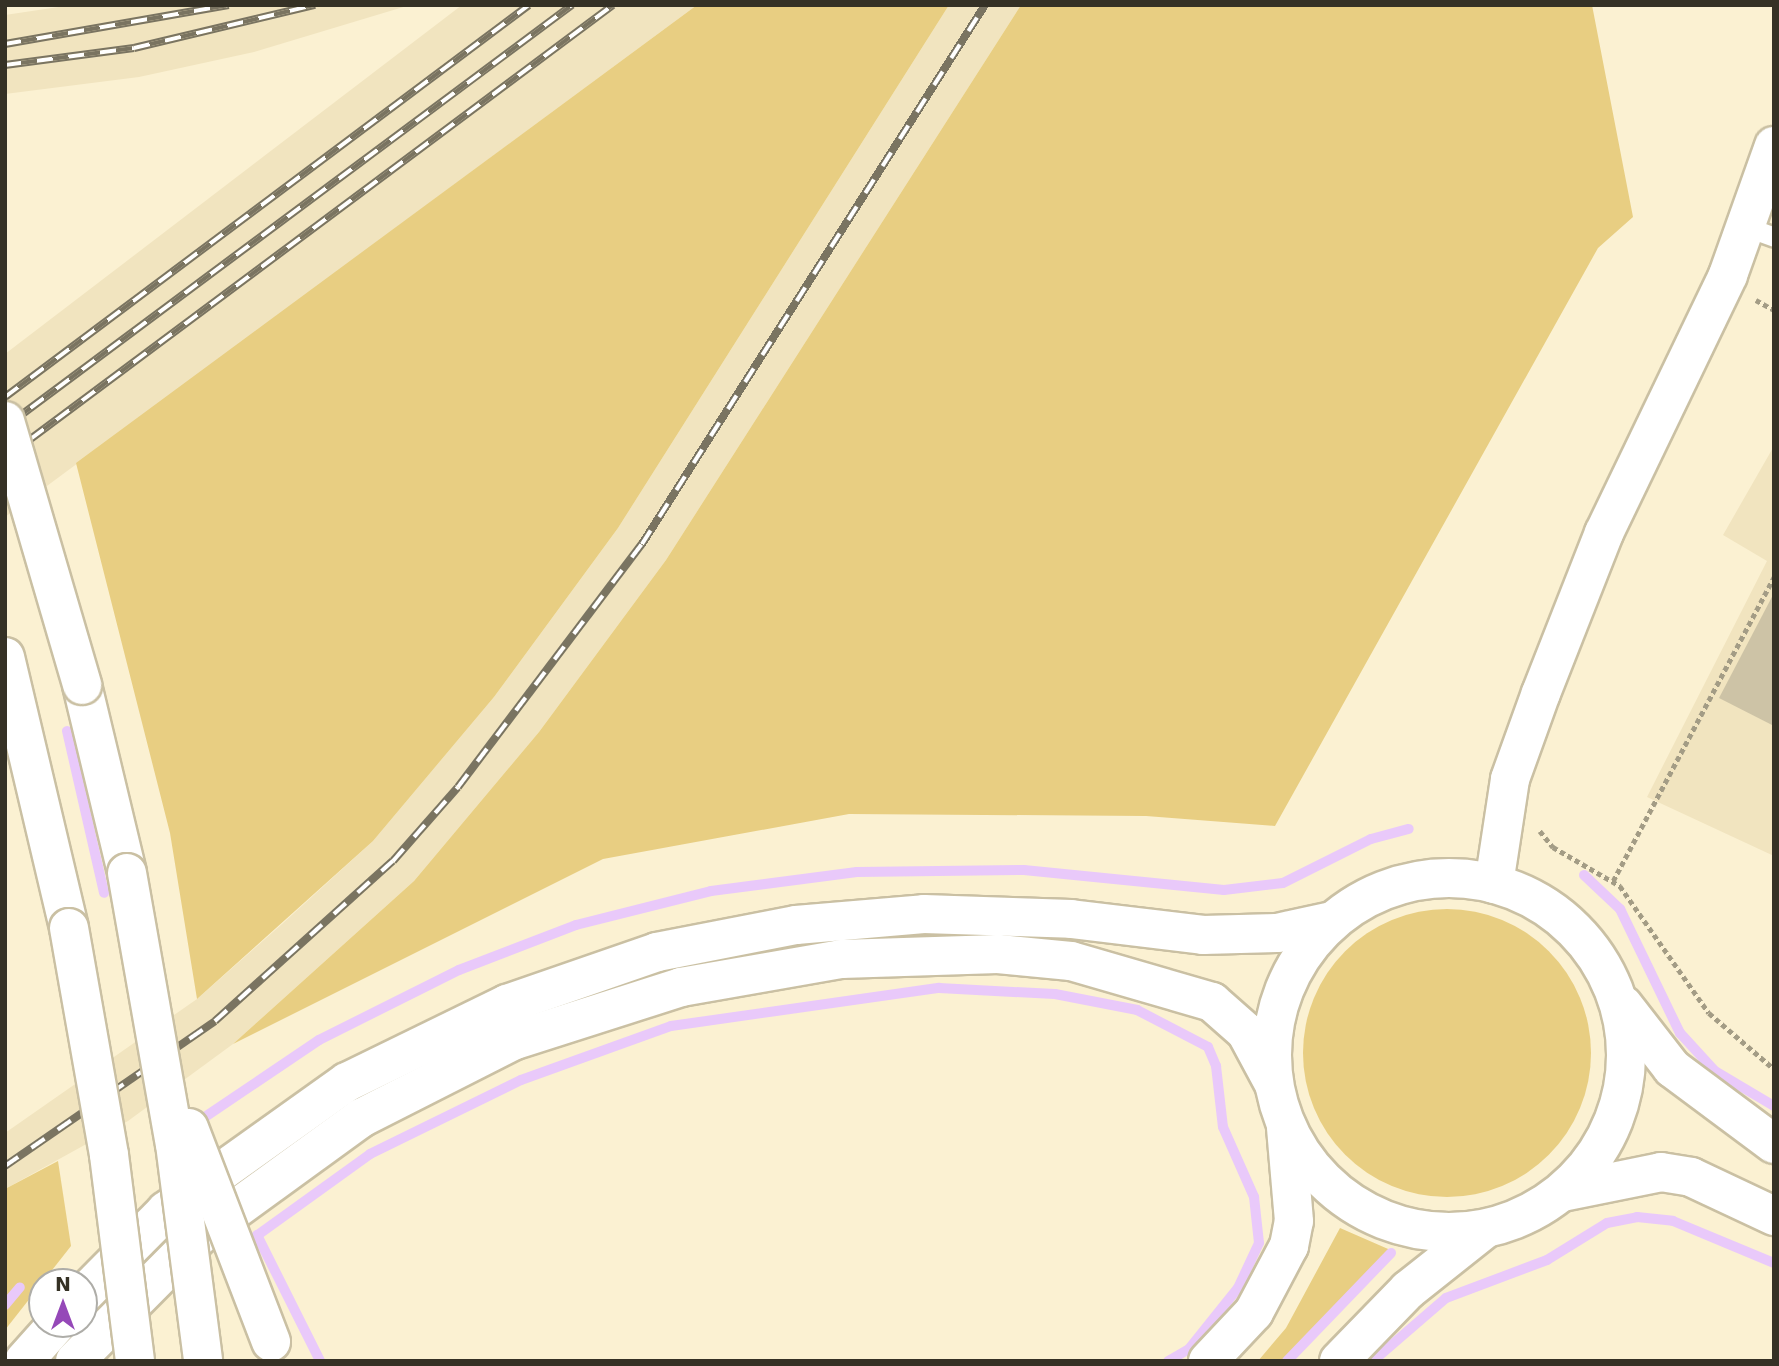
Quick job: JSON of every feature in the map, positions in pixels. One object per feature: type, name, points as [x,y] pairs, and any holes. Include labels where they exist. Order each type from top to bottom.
[{"type":"main road","points":[[1494,884],[1510,779],[1541,693],[1604,533],[1760,232],[1774,146]]},
{"type":"main road","points":[[5,421],[82,685],[127,873],[157,1035],[203,1361]]},
{"type":"main road","points":[[5,657],[69,928],[109,1155],[135,1361]]},
{"type":"main road","points":[[98,1280],[166,1211],[347,1082],[507,1004],[657,952],[796,925],[924,914],[1071,919],[1203,936],[1277,933],[1332,922],[1409,882],[1494,884],[1569,924],[1616,994],[1672,1068],[1774,1144]]},
{"type":"main road","points":[[1208,1361],[1254,1312],[1289,1246],[1294,1221],[1286,1127],[1274,1084],[1271,1054],[1282,995],[1311,943],[1332,922]]},
{"type":"main road","points":[[75,1361],[200,1235],[361,1118],[515,1041],[681,987],[841,959],[998,954],[1071,961],[1212,1002],[1246,1032],[1274,1084]]},
{"type":"main road","points":[[1563,1192],[1603,1144],[1621,1096],[1627,1055],[1616,994]]},
{"type":"main road","points":[[157,1035],[277,1351]]},
{"type":"main road","points":[[1286,1127],[1320,1176],[1368,1213],[1425,1231],[1485,1229]]},
{"type":"main road","points":[[1339,1361],[1408,1290],[1485,1229],[1563,1192],[1661,1172],[1691,1177],[1774,1216]]},
{"type":"main road","points":[[23,1361],[44,1338]]},
{"type":"path","points":[[1746,295],[1774,310]]},
{"type":"path","points":[[1613,881],[1774,577]]},
{"type":"path","points":[[1535,821],[1553,847],[1613,881],[1675,959],[1709,1013],[1774,1069]]},
{"type":"shaded area","points":[[72,5],[410,5],[254,52],[139,77],[5,94],[5,15]]},
{"type":"shaded area","points":[[462,5],[697,5],[5,517],[5,354]]},
{"type":"shaded area","points":[[697,5],[949,5],[618,528],[494,697],[373,841],[197,999],[170,833],[76,463]]},
{"type":"shaded area","points":[[949,5],[1021,5],[666,560],[539,732],[414,881],[233,1044],[128,1121],[5,1189],[5,1133],[197,999],[282,924],[373,841],[494,697],[618,528]]},
{"type":"shaded area","points":[[1021,5],[1592,5],[1633,217],[1598,248],[1275,826],[1146,816],[849,814],[603,859],[233,1044],[414,881],[539,732],[666,560]]},
{"type":"shaded area","points":[[1774,446],[1774,856],[1647,797],[1767,561],[1723,535]]},
{"type":"shaded area","points":[[1447,909],[1475,912],[1502,920],[1527,933],[1549,951],[1567,973],[1580,998],[1588,1025],[1591,1053],[1588,1081],[1580,1108],[1567,1133],[1549,1155],[1527,1173],[1502,1186],[1475,1194],[1447,1197],[1419,1194],[1392,1186],[1367,1173],[1345,1155],[1327,1133],[1314,1108],[1306,1081],[1303,1053],[1306,1025],[1314,998],[1327,973],[1345,951],[1367,933],[1392,920],[1419,912]]},
{"type":"shaded area","points":[[58,1161],[71,1246],[54,1268],[28,1268],[28,1301],[5,1330],[5,1189]]},
{"type":"shaded area","points":[[1340,1228],[1395,1252],[1287,1361],[1258,1361],[1286,1328]]},
{"type":"building","points":[[1774,593],[1774,726],[1719,698]]},
{"type":"waterway","points":[[67,731],[104,893]]},
{"type":"waterway","points":[[193,1125],[319,1040],[459,970],[576,925],[711,891],[857,872],[1024,870],[1224,890],[1283,883],[1371,839],[1409,829]]},
{"type":"waterway","points":[[1584,875],[1620,909],[1680,1033],[1715,1071],[1774,1106]]},
{"type":"waterway","points":[[255,1237],[370,1154],[521,1080],[671,1026],[939,988],[1055,994],[1137,1010],[1208,1047],[1216,1066],[1223,1127],[1254,1197],[1259,1243],[1238,1288],[1189,1349],[1168,1361]]},
{"type":"waterway","points":[[1373,1361],[1446,1298],[1547,1260],[1607,1223],[1637,1217],[1673,1221],[1774,1263]]},
{"type":"waterway","points":[[257,1235],[320,1361]]},
{"type":"waterway","points":[[1287,1361],[1391,1253]]},
{"type":"waterway","points":[[5,1305],[20,1287]]},
{"type":"railway","points":[[5,44],[229,5]]},
{"type":"railway","points":[[5,65],[134,48],[315,5]]},
{"type":"railway","points":[[5,397],[529,5]]},
{"type":"railway","points":[[5,427],[572,5]]},
{"type":"railway","points":[[5,458],[613,5]]},
{"type":"railway","points":[[5,1166],[215,1021],[393,861],[458,787],[642,544],[985,5]]}]
